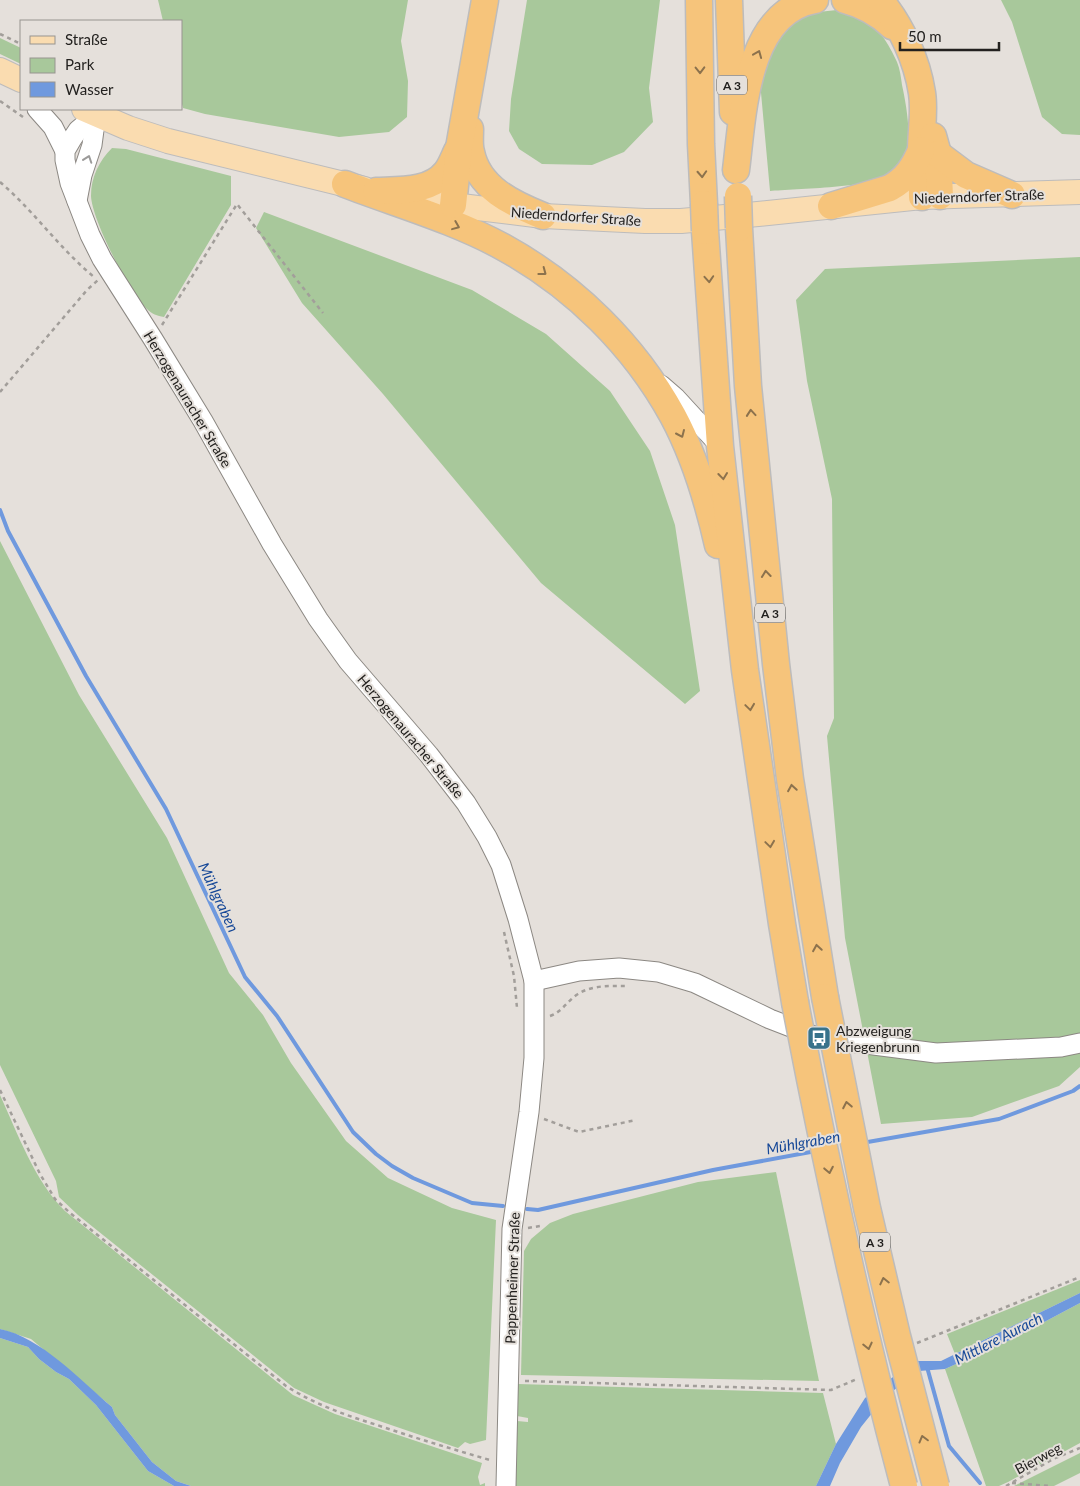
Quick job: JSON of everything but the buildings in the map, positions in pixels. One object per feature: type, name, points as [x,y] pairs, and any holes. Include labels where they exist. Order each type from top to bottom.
[{"type":"highway","points":[[453,205],[458,148],[485,0]]},
{"type":"highway","name":"A 3","points":[[699,0],[701,144],[705,230],[720,446],[746,670],[780,914],[796,1002],[840,1224],[876,1380],[904,1486]]},
{"type":"highway","name":"A 3","points":[[729,0],[748,386],[776,664],[792,788],[825,996],[867,1208],[897,1336],[936,1486]]},
{"type":"highway","points":[[736,170],[749,80],[762,44],[774,24],[784,15],[797,7],[815,0]]},
{"type":"highway","points":[[845,0],[878,14],[902,35]]},
{"type":"highway","points":[[880,0],[890,12],[915,63],[922,92],[929,152],[931,196]]},
{"type":"highway","points":[[468,100],[471,152],[477,168],[485,180],[504,198],[543,216]]},
{"type":"highway","points":[[373,190],[406,190],[428,185],[439,179],[446,171],[458,148]]},
{"type":"highway","points":[[929,152],[966,174],[1012,195]]},
{"type":"highway","points":[[830,206],[890,188],[903,179],[915,163],[929,152]]},
{"type":"highway","points":[[345,184],[456,226],[502,246],[540,269],[586,306],[617,337],[645,372],[673,417],[693,462],[712,521],[746,670]]},
{"type":"main road","points":[[0,70],[20,80]]},
{"type":"main road","name":"Niederndorfer Straße","points":[[90,112],[128,128],[168,141],[345,184],[453,205],[543,216],[596,220],[681,220],[931,196],[1080,192]]},
{"type":"street","points":[[0,74],[20,92]]},
{"type":"street","points":[[38,110],[53,127],[65,151]]},
{"type":"street","points":[[65,151],[90,112]]},
{"type":"street","points":[[77,202],[82,175],[92,145],[90,112]]},
{"type":"street","name":"Herzogenauracher Straße","points":[[65,151],[66,173],[90,235],[102,258],[203,421],[272,544],[318,619],[348,661],[429,755],[466,803],[487,837],[501,865],[534,982]]},
{"type":"street","points":[[645,372],[676,398],[720,446]]},
{"type":"street","points":[[534,982],[579,971],[619,968],[658,972],[695,983],[770,1019],[819,1038],[860,1044],[936,1052],[1061,1047],[1080,1043]]},
{"type":"street","name":"Pappenheimer Straße","points":[[506,1486],[512,1229],[529,1112],[534,1058],[534,982]]},
{"type":"path","points":[[0,34],[20,44]]},
{"type":"path","points":[[0,182],[20,199],[77,263],[98,280],[87,290],[0,392]]},
{"type":"path","points":[[153,338],[236,204],[323,313]]},
{"type":"path","points":[[0,1090],[40,1174],[55,1198],[70,1213],[286,1386],[301,1396],[338,1412],[424,1441],[506,1464]]},
{"type":"path","points":[[558,1124],[579,1132],[636,1120]]},
{"type":"path","points":[[915,1344],[1080,1277]]},
{"type":"path","points":[[508,1381],[831,1390],[860,1377]]},
{"type":"path","name":"Bierweg","points":[[1006,1486],[1053,1459],[1080,1448]]},
{"type":"path","points":[[1012,1483],[1050,1486]]},
{"type":"green space","points":[[158,0],[408,0],[401,41],[408,81],[407,117],[389,132],[339,137],[205,114],[183,108],[182,20],[163,20]]},
{"type":"green space","points":[[527,0],[660,0],[649,88],[653,122],[624,152],[592,165],[542,164],[519,149],[509,131],[511,99]]},
{"type":"green space","points":[[1001,0],[1080,0],[1080,135],[1062,134],[1042,117],[1012,22]]},
{"type":"green space","points":[[837,10],[856,16],[872,26],[884,39],[897,62],[908,120],[909,133],[906,158],[901,168],[894,175],[885,179],[854,185],[770,191],[759,71],[769,45],[792,22],[809,13]]},
{"type":"green space","points":[[0,38],[20,48],[20,64],[0,54]]},
{"type":"green space","points":[[112,148],[126,149],[231,176],[231,205],[164,317],[149,311],[131,288],[104,238],[93,207],[91,189],[94,176],[103,158]]},
{"type":"green space","points":[[264,212],[472,290],[546,334],[610,391],[650,451],[675,525],[700,691],[685,704],[541,583],[383,394],[302,303],[256,228]]},
{"type":"green space","points":[[1080,257],[1080,1067],[1059,1086],[972,1117],[881,1124],[845,938],[827,736],[834,718],[832,499],[807,381],[796,300],[825,269]]},
{"type":"green space","points":[[0,541],[79,695],[167,838],[229,973],[263,1015],[291,1063],[346,1141],[388,1178],[452,1208],[496,1220],[486,1440],[470,1444],[465,1442],[458,1448],[324,1402],[294,1388],[78,1215],[59,1197],[56,1181],[0,1065]]},
{"type":"green space","points":[[0,1095],[20,1141],[36,1171],[54,1199],[65,1211],[293,1395],[335,1414],[482,1463],[478,1477],[480,1485],[485,1483],[485,1486],[191,1486],[176,1481],[152,1462],[115,1415],[112,1407],[31,1339],[0,1329]]},
{"type":"green space","points":[[776,1172],[819,1381],[521,1375],[524,1251],[531,1239],[550,1223],[573,1214],[698,1182]]},
{"type":"green space","points":[[1080,1280],[1080,1293],[955,1354],[947,1334]]},
{"type":"green space","points":[[1080,1303],[1080,1443],[1008,1482],[999,1486],[986,1486],[945,1369],[1012,1339]]},
{"type":"green space","points":[[0,1338],[28,1347],[39,1359],[69,1379],[96,1405],[148,1471],[174,1486],[0,1486]]},
{"type":"green space","points":[[518,1384],[823,1393],[836,1444],[816,1486],[512,1486],[513,1426],[517,1421],[528,1422],[528,1418],[517,1416],[513,1411],[514,1386]]},
{"type":"green space","points":[[1080,1453],[1080,1473],[1054,1486],[1014,1486]]},
{"type":"water","name":"Mittlere Aurach","points":[[1080,1293],[1080,1303],[1012,1339],[945,1369],[919,1371],[885,1397],[861,1427],[840,1463],[830,1486],[816,1486],[836,1444],[865,1398],[897,1374],[917,1361],[941,1361]]},
{"type":"water","points":[[0,1329],[30,1341],[60,1361],[112,1407],[115,1415],[152,1462],[176,1481],[191,1486],[174,1486],[148,1471],[96,1405],[69,1379],[39,1359],[28,1347],[0,1338]]},
{"type":"waterway","name":"Mühlgraben","points":[[0,510],[8,531],[86,676],[166,809],[245,977],[277,1016],[353,1132],[376,1154],[413,1178],[472,1203],[503,1206]]},
{"type":"waterway","name":"Mühlgraben","points":[[862,1143],[999,1119],[1073,1091],[1080,1086]]},
{"type":"waterway","name":"Mühlgraben","points":[[527,1209],[538,1210],[713,1170],[816,1151]]},
{"type":"waterway","points":[[927,1367],[949,1446],[980,1483]]},
{"type":"place","name":"Abzweigung Kriegenbrunn","points":[[819,1038]]}]
